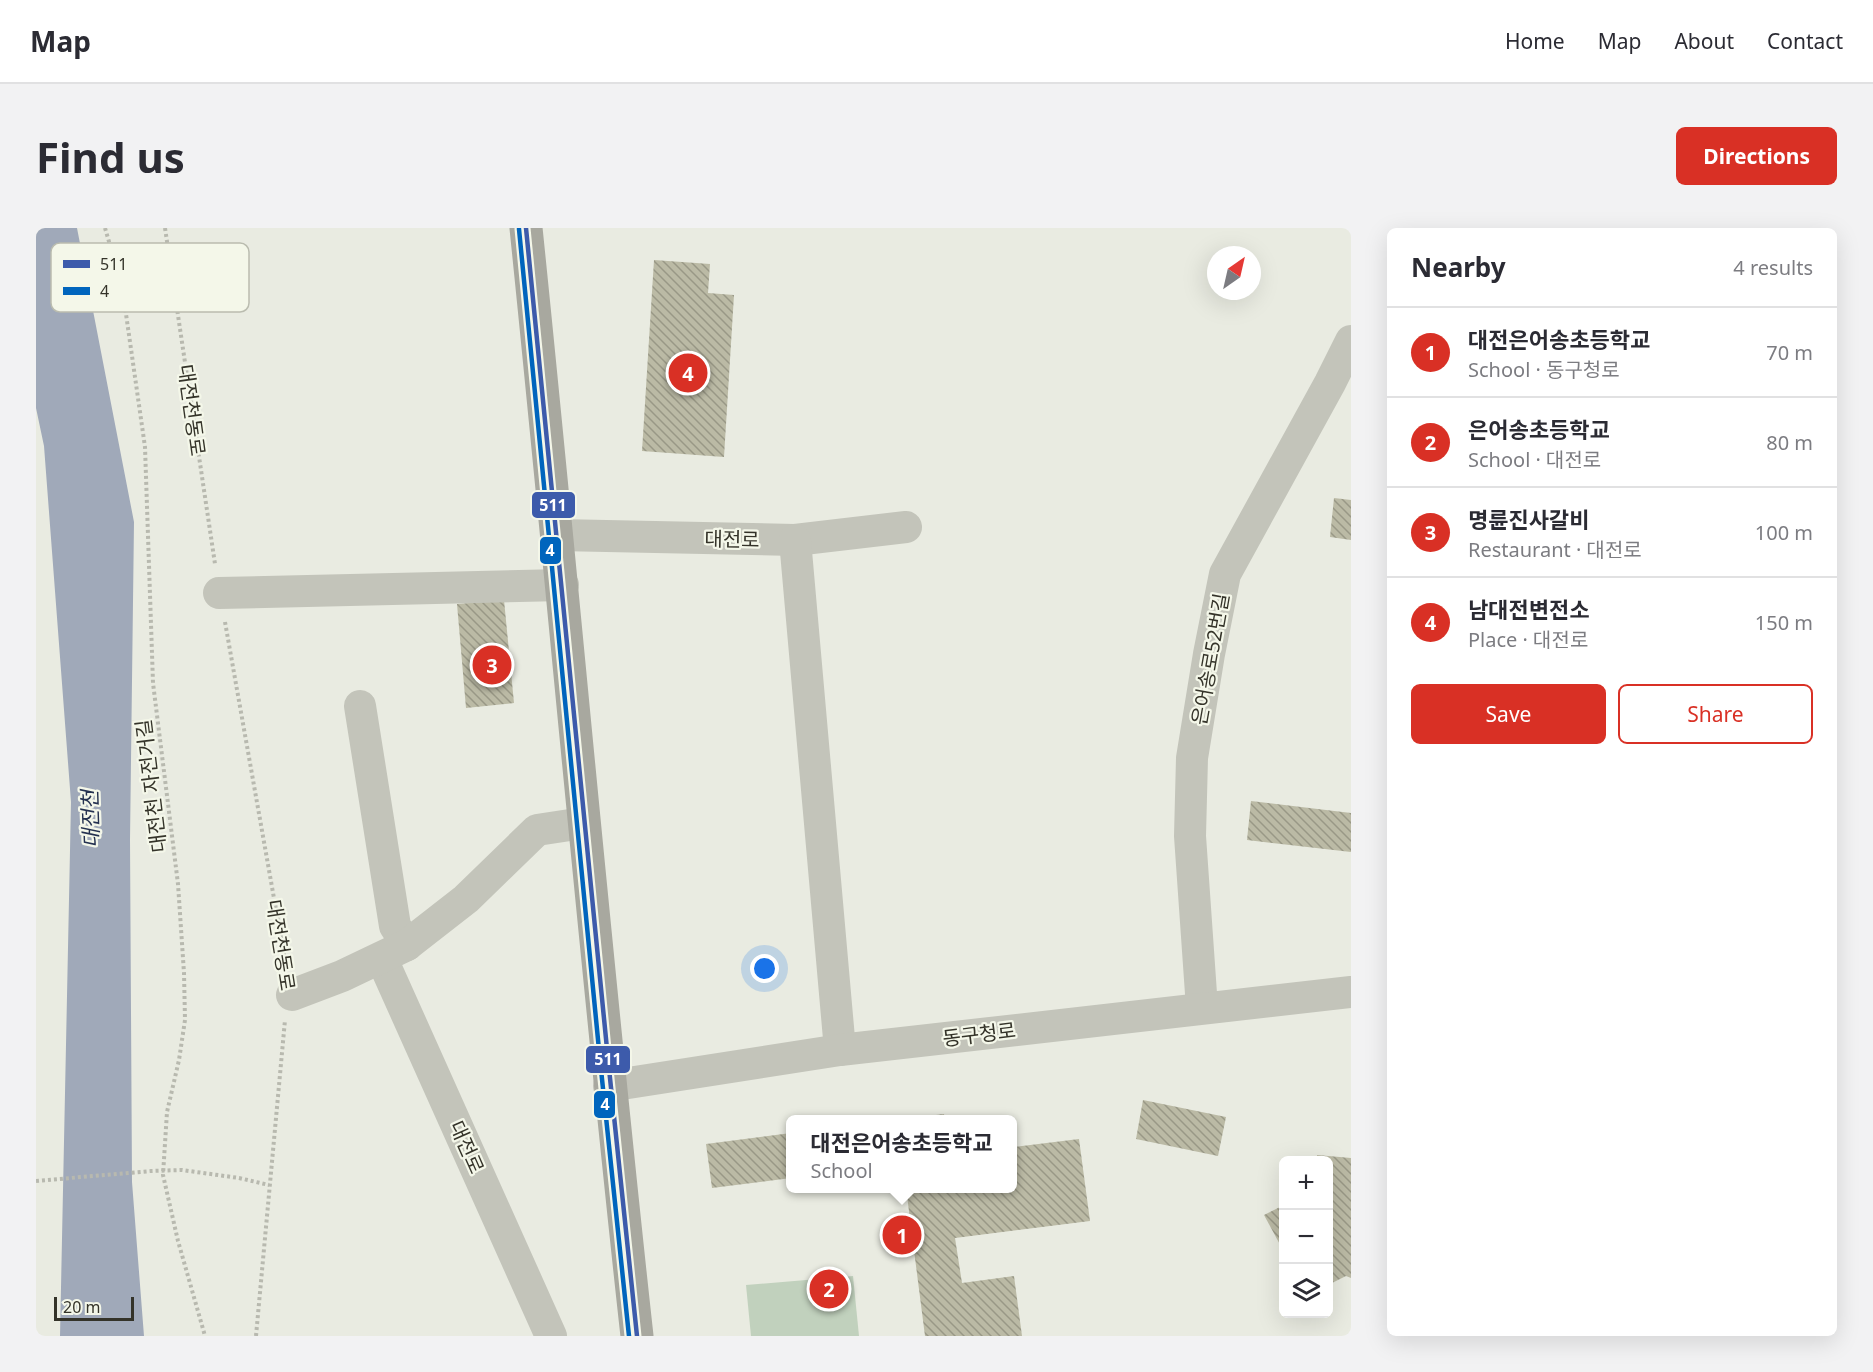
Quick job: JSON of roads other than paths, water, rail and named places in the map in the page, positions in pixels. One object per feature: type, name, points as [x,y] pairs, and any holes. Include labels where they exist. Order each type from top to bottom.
[{"type":"main road","points":[[526,228],[563,585],[583,823],[609,1086],[637,1336]]},
{"type":"street","name":"은어송로52번길","points":[[1202,1008],[1190,836],[1192,758],[1225,574],[1351,341]]},
{"type":"street","name":"대전로","points":[[558,535],[795,540],[906,527]]},
{"type":"street","points":[[795,540],[840,1050]]},
{"type":"street","points":[[219,592],[563,585]]},
{"type":"street","name":"대전로","points":[[360,706],[395,926],[394,952],[551,1336]]},
{"type":"street","points":[[292,995],[342,976],[394,952],[466,899],[537,830],[583,823]]},
{"type":"street","name":"동구청로","points":[[609,1086],[840,1050],[1351,992]]},
{"type":"water","name":"대전천","points":[[36,228],[77,228],[80,243],[51,243],[51,312],[93,312],[134,522],[130,840],[132,1182],[144,1336],[60,1336],[71,802],[44,446],[36,408]]},
{"type":"place","name":"남대전변전소","points":[[688,373]]},
{"type":"place","name":"명륜진사갈비","points":[[492,665]]},
{"type":"place","name":"대전은어송초등학교","points":[[902,1235]]},
{"type":"place","name":"은어송초등학교","points":[[829,1289]]}]
